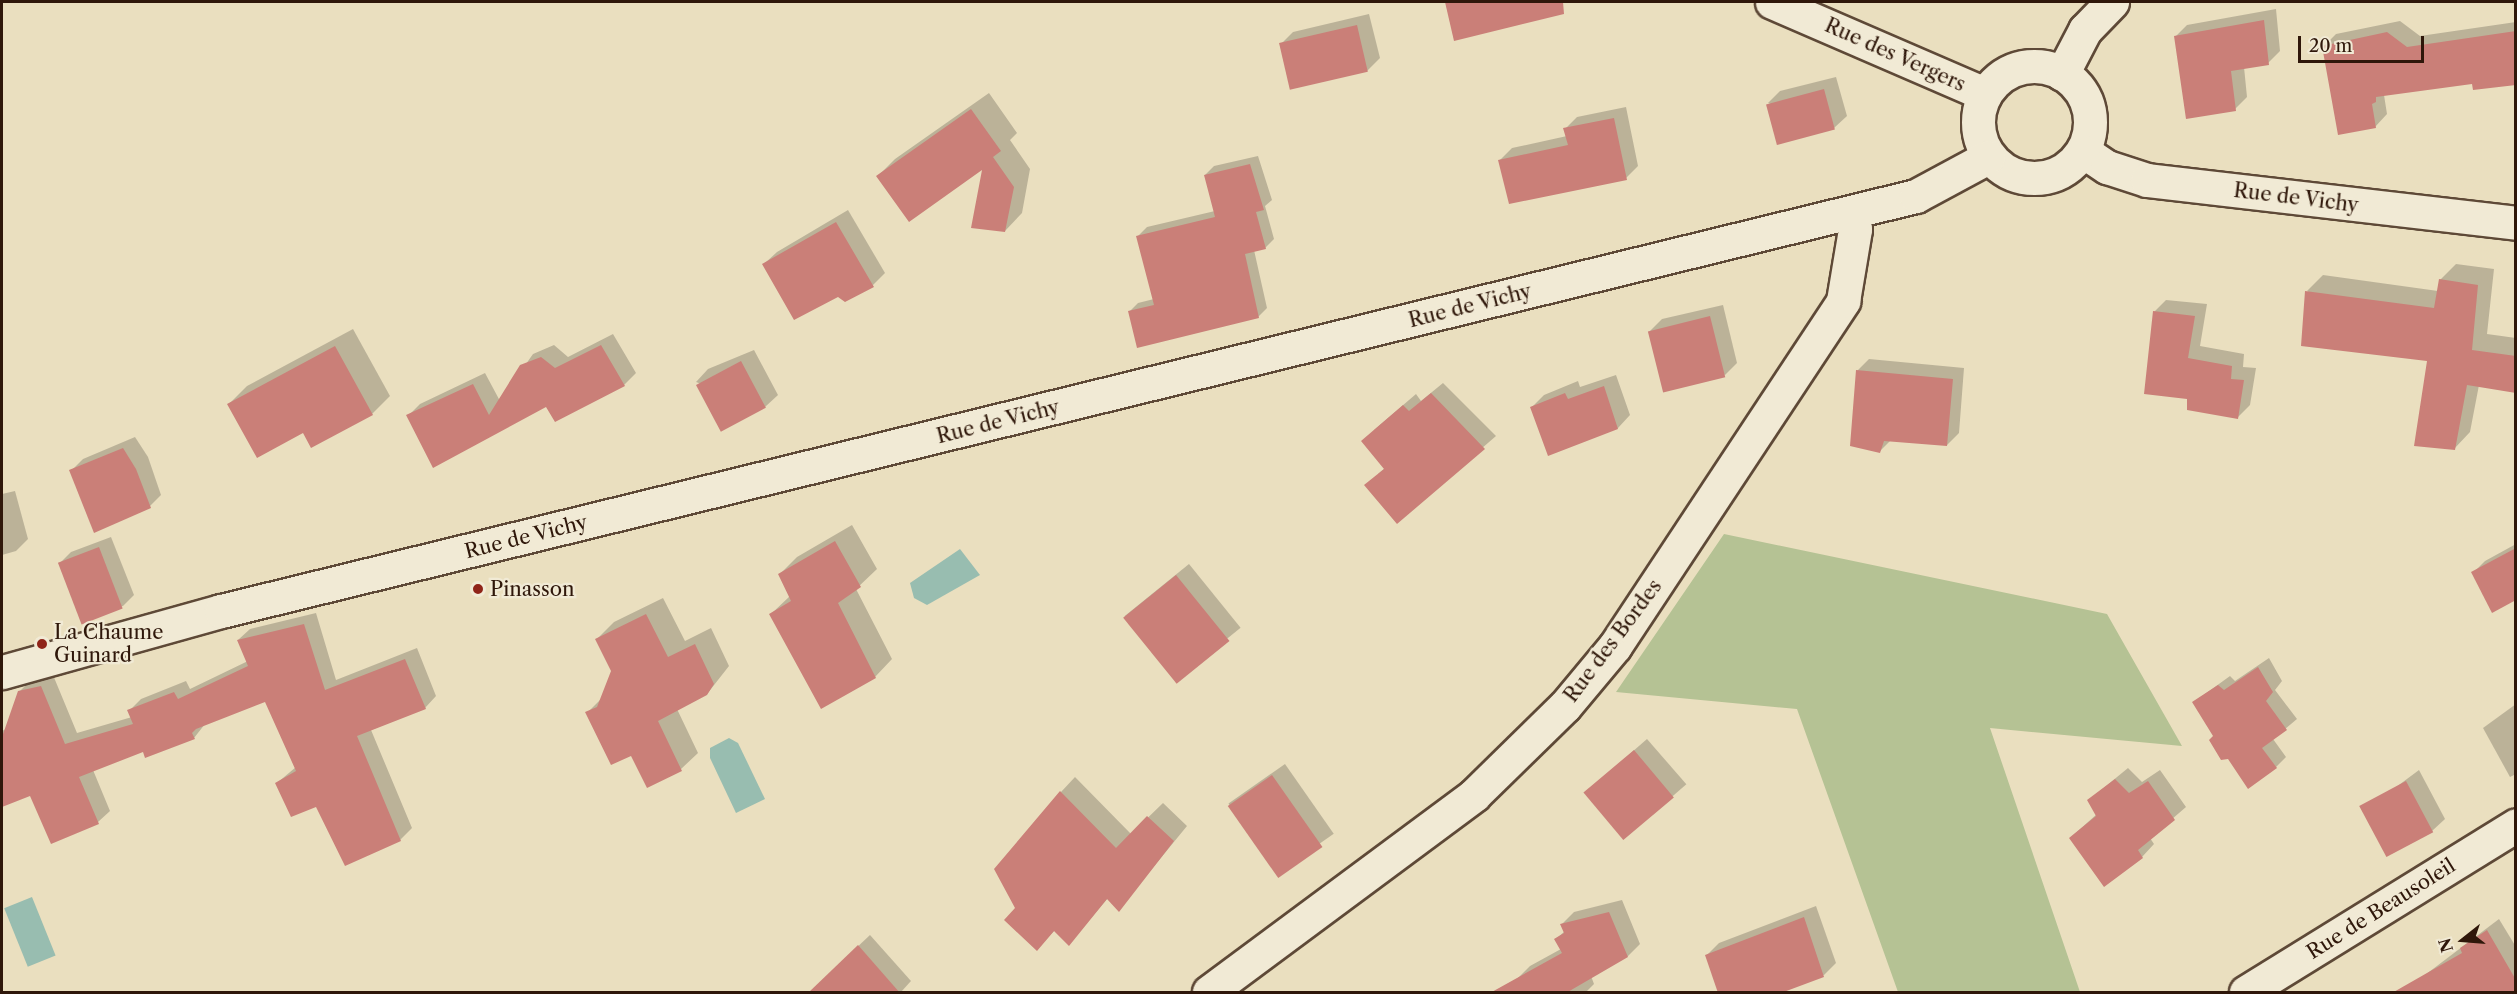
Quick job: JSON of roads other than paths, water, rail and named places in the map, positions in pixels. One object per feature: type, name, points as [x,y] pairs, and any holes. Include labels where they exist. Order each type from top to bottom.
[{"type":"street","name":"Rue des Vergers","points":[[1772,2],[1984,94]]},
{"type":"street","points":[[2062,74],[2085,30],[2112,2]]},
{"type":"street","points":[[2042,66],[2062,74],[2079,88],[2089,108],[2090,131],[2083,151],[2068,168],[2048,178],[2015,175],[1988,157],[1979,137],[1978,114],[1984,94],[1999,77],[2019,67],[2042,66]]},
{"type":"street","name":"Rue de Vichy","points":[[2083,151],[2107,167],[2147,180],[2516,223]]},
{"type":"street","name":"Rue de Vichy","points":[[2,672],[221,611],[1916,196],[1988,157]]},
{"type":"street","name":"Rue des Bordes","points":[[1209,993],[1474,795],[1565,706],[1615,646],[1843,301],[1855,229],[1851,212]]},
{"type":"street","name":"Rue de Beausoleil","points":[[2246,993],[2516,825]]},
{"type":"water","points":[[960,549],[980,575],[927,605],[914,598],[910,583]]},
{"type":"water","points":[[729,738],[738,743],[765,799],[736,813],[710,758],[710,748]]},
{"type":"water","points":[[32,897],[56,955],[28,967],[4,908]]},
{"type":"place","name":"Pinasson","points":[[478,589]]},
{"type":"place","name":"La Chaume Guinard","points":[[42,644]]}]
